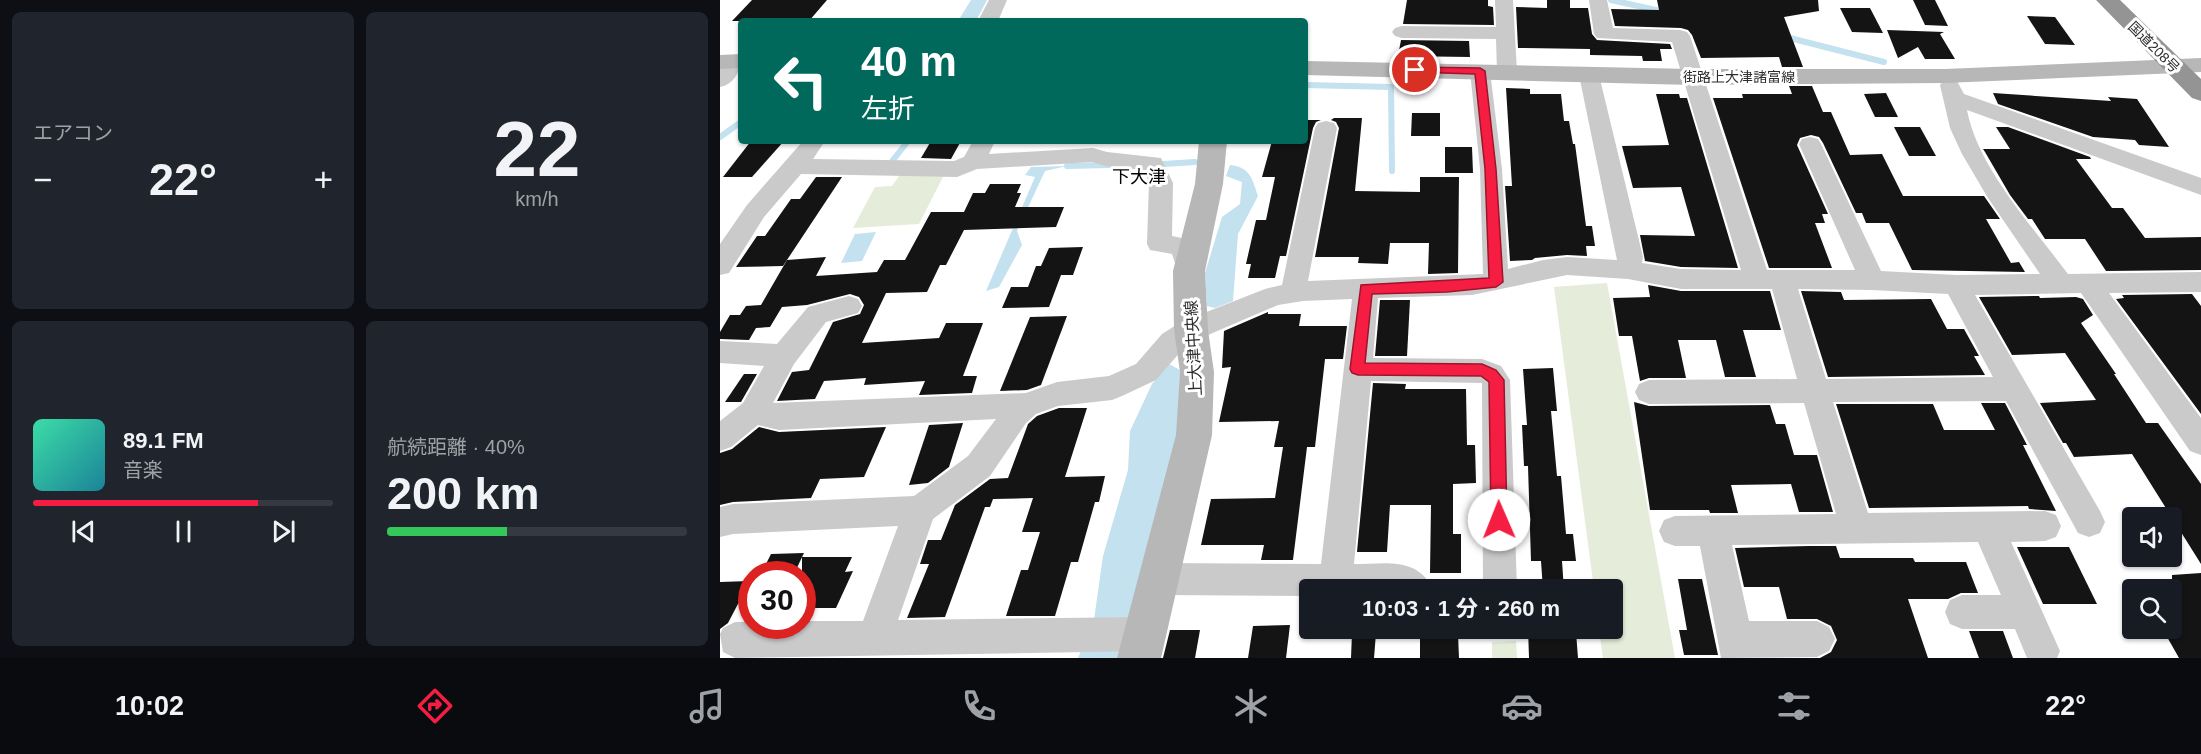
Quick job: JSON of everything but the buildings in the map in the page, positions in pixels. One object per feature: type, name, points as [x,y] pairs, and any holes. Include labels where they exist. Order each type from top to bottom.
[{"type":"highway","name":"国道208号","points":[[2107,0],[2201,93]]},
{"type":"street","points":[[989,18],[998,0]]},
{"type":"street","points":[[1504,0],[1507,72]]},
{"type":"street","points":[[1598,0],[1604,34],[1680,36],[1692,77],[1769,279],[1815,391],[1856,528]]},
{"type":"street","points":[[1402,32],[1505,33]]},
{"type":"street","points":[[720,81],[733,61]]},
{"type":"street","name":"街路上大津諸富線","points":[[1308,68],[1692,77],[1951,87],[2201,65]]},
{"type":"street","points":[[1480,71],[1491,169],[1496,282]]},
{"type":"street","points":[[1589,75],[1630,257],[1628,270]]},
{"type":"street","points":[[1951,87],[2201,187]]},
{"type":"street","points":[[1951,87],[1961,131],[1992,187],[2074,284],[2201,442]]},
{"type":"street","points":[[1293,292],[1326,128]]},
{"type":"street","points":[[720,266],[731,247],[780,182],[797,166],[812,144]]},
{"type":"street","points":[[973,162],[982,144]]},
{"type":"street","name":"上大津中央線","points":[[1143,646],[1194,435],[1197,372],[1191,330],[1189,271],[1209,184],[1213,144]]},
{"type":"street","points":[[1810,144],[1872,280]]},
{"type":"street","points":[[797,166],[957,169],[973,162],[1093,155],[1105,159],[1153,163],[1161,183],[1159,244],[1182,246],[1189,271]]},
{"type":"street","points":[[753,412],[779,417],[1026,405],[1057,394],[1112,388],[1146,372],[1172,342],[1191,330],[1274,296],[1293,292],[1447,287],[1496,282],[1543,269],[1567,266],[1628,270],[1681,279],[1872,280],[1956,285],[2201,282]]},
{"type":"street","points":[[1956,285],[2089,522]]},
{"type":"street","points":[[1336,579],[1366,289]]},
{"type":"street","points":[[720,438],[753,412],[784,356],[817,314],[849,306]]},
{"type":"street","points":[[720,352],[784,356]]},
{"type":"street","points":[[1358,369],[1482,370],[1491,374],[1496,380],[1500,579]]},
{"type":"street","points":[[1649,392],[2014,389]]},
{"type":"street","points":[[874,638],[920,510],[979,466],[1016,414],[1026,405]]},
{"type":"street","points":[[720,522],[733,519],[920,510]]},
{"type":"street","points":[[1675,531],[2045,526]]},
{"type":"street","points":[[1988,527],[2042,651]]},
{"type":"street","points":[[1713,530],[1737,649],[1817,639]]},
{"type":"street","points":[[1160,579],[1299,580]]},
{"type":"street","points":[[1962,612],[2024,612]]},
{"type":"street","points":[[735,640],[1080,635],[1143,646]]},
{"type":"green space","points":[[902,172],[945,173],[919,224],[853,228],[875,187],[892,186]]},
{"type":"green space","points":[[1607,283],[1675,658],[1603,658],[1600,639],[1623,639],[1623,579],[1593,579],[1554,287]]},
{"type":"green space","points":[[1516,641],[1517,658],[1492,658],[1492,642]]},
{"type":"water","points":[[971,0],[987,0],[978,18],[960,18]]},
{"type":"water","points":[[1230,165],[1242,168],[1249,174],[1258,196],[1238,234],[1233,301],[1215,308],[1207,306],[1205,273],[1222,217],[1240,204],[1242,182],[1226,176]]},
{"type":"water","points":[[1067,166],[1045,171],[1017,231],[1022,245],[999,287],[986,291],[1035,177],[1025,175],[1031,167]]},
{"type":"water","points":[[876,232],[862,261],[841,263],[855,234]]},
{"type":"water","points":[[1169,364],[1180,370],[1179,441],[1117,658],[1078,658],[1094,620],[1103,556],[1128,470],[1130,431],[1152,384]]},
{"type":"waterway","points":[[1611,0],[1665,12]]},
{"type":"waterway","points":[[1782,36],[1884,62]]},
{"type":"waterway","points":[[1308,85],[1391,87],[1392,171]]},
{"type":"waterway","points":[[720,137],[738,124]]},
{"type":"waterway","points":[[893,160],[906,144]]},
{"type":"waterway","points":[[1164,164],[1195,162]]},
{"type":"waterway","points":[[1067,166],[1110,165]]},
{"type":"district","name":"下大津","points":[[1139,177]]},
{"type":"route","points":[[1415,70],[1480,71],[1491,169],[1496,282],[1447,287],[1366,289],[1358,369],[1482,370],[1491,374],[1496,380],[1499,520]]}]
